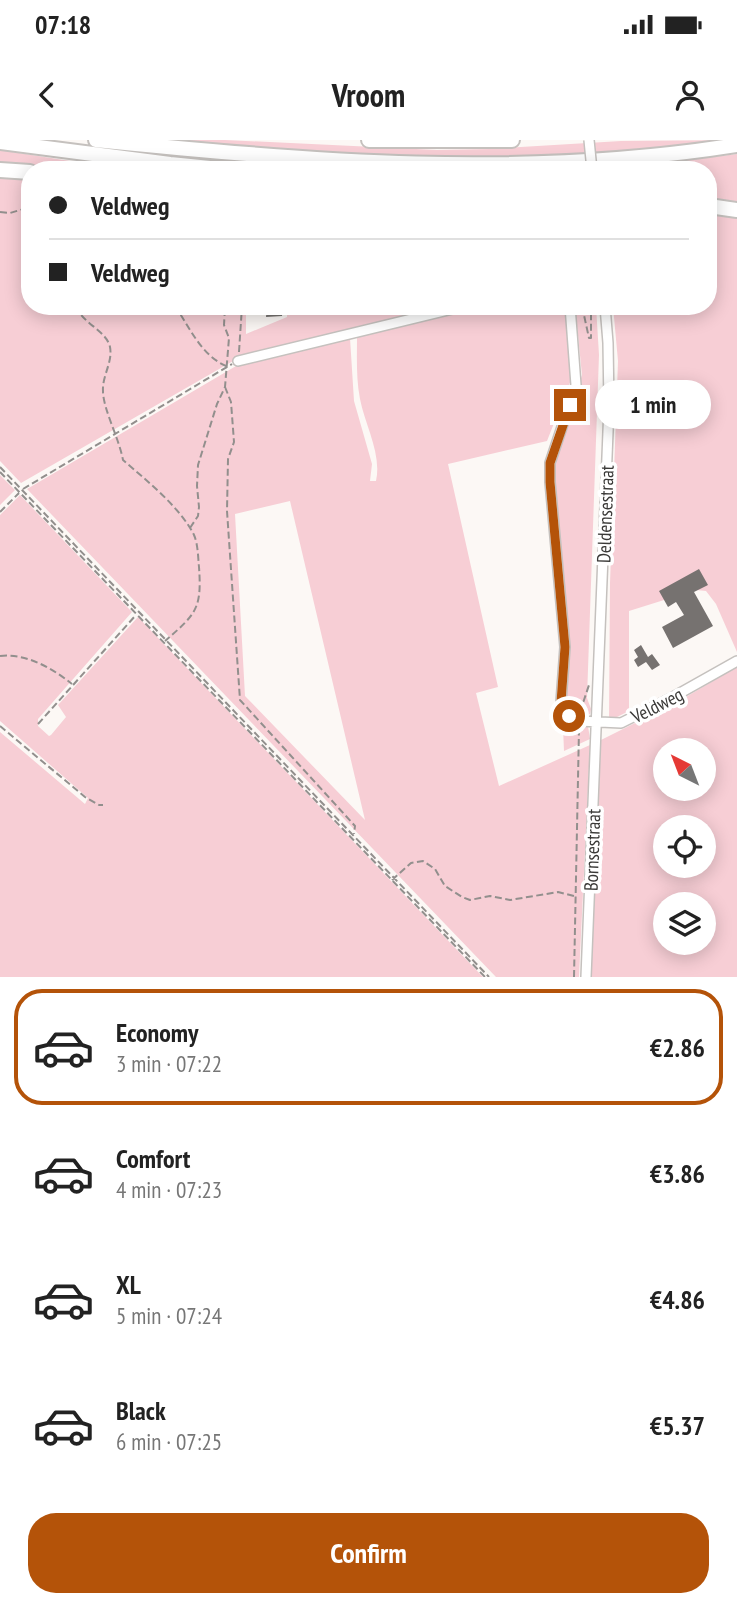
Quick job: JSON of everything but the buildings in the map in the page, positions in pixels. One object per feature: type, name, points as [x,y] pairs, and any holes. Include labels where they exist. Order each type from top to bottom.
[{"type":"highway","points":[[96,140],[341,161]]},
{"type":"highway","points":[[369,140],[512,140]]},
{"type":"highway","points":[[0,142],[147,161]]},
{"type":"highway","points":[[582,161],[737,145]]},
{"type":"highway","points":[[0,170],[21,171]]},
{"type":"highway","points":[[717,207],[737,210]]},
{"type":"street","points":[[589,140],[591,161]]},
{"type":"street","points":[[238,361],[428,315]]},
{"type":"street","points":[[571,315],[576,385],[550,463],[550,482],[565,647],[561,702],[569,716],[579,721]]},
{"type":"street","name":"Deldensestraat","points":[[597,723],[609,407],[606,315]]},
{"type":"street","name":"Veldweg","points":[[579,721],[621,723],[737,661]]},
{"type":"street","name":"Bornsestraat","points":[[586,977],[597,723]]},
{"type":"path","points":[[0,212],[21,209]]},
{"type":"path","points":[[80,315],[107,339],[110,347],[102,389],[123,460],[170,504],[195,536],[201,597],[190,617],[165,641]]},
{"type":"path","points":[[181,315],[204,351],[227,366]]},
{"type":"path","points":[[190,529],[198,516],[198,465],[225,387],[229,338],[223,325],[224,315]]},
{"type":"path","points":[[0,512],[21,491],[238,361],[241,315]]},
{"type":"path","points":[[584,315],[589,338],[591,315]]},
{"type":"path","points":[[225,387],[231,402],[234,442],[228,459],[227,511],[240,700],[355,826],[353,837]]},
{"type":"path","points":[[0,467],[165,641]]},
{"type":"path","points":[[0,472],[485,977]]},
{"type":"path","points":[[38,723],[137,614]]},
{"type":"path","points":[[0,656],[22,657],[56,671],[73,685]]},
{"type":"path","points":[[574,977],[579,721],[580,709],[591,678]]},
{"type":"path","points":[[0,726],[85,797],[103,805]]},
{"type":"path","points":[[393,879],[411,863],[422,861],[435,869],[445,886],[470,900],[490,896],[510,900],[558,892],[575,896]]},
{"type":"path","points":[[393,879],[489,977]]},
{"type":"shaded area","points":[[144,140],[225,140],[437,150],[621,141],[737,140],[632,153],[372,158]]},
{"type":"shaded area","points":[[0,150],[70,161],[21,161],[21,164],[0,162]]},
{"type":"shaded area","points":[[737,154],[737,205],[717,203],[717,161],[680,161]]},
{"type":"shaded area","points":[[0,177],[21,178],[21,315],[246,315],[246,334],[287,315],[410,315],[240,357],[21,483],[0,461]]},
{"type":"shaded area","points":[[717,216],[737,218],[737,652],[716,604],[706,591],[696,590],[629,611],[629,711],[609,721],[610,583],[618,361],[614,315],[717,315]]},
{"type":"shaded area","points":[[445,315],[567,315],[571,380],[547,441],[448,464],[498,687],[476,693],[499,786],[590,745],[579,977],[496,977],[27,489],[236,366],[350,338],[354,401],[372,464],[370,481],[376,481],[377,460],[362,409],[357,368],[357,337]],"holes":[[[290,501],[365,820],[245,696],[235,514]]]},
{"type":"shaded area","points":[[576,315],[597,315],[599,355],[587,698],[591,709],[590,714],[583,718],[572,714],[565,703],[569,646],[554,476],[559,447],[582,375]]},
{"type":"shaded area","points":[[0,475],[15,490],[0,505]]},
{"type":"shaded area","points":[[20,495],[132,612],[38,719],[38,726],[51,735],[66,717],[58,705],[138,617],[483,977],[0,977],[0,732],[85,804],[88,798],[0,721],[0,515]]},
{"type":"shaded area","points":[[737,667],[737,977],[590,977],[599,741],[679,701]]},
{"type":"shaded area","points":[[557,716],[568,723],[588,726],[590,739],[564,751],[563,727]]},
{"type":"route","points":[[569,716],[561,702],[565,647],[551,512],[550,463],[570,405]]}]
